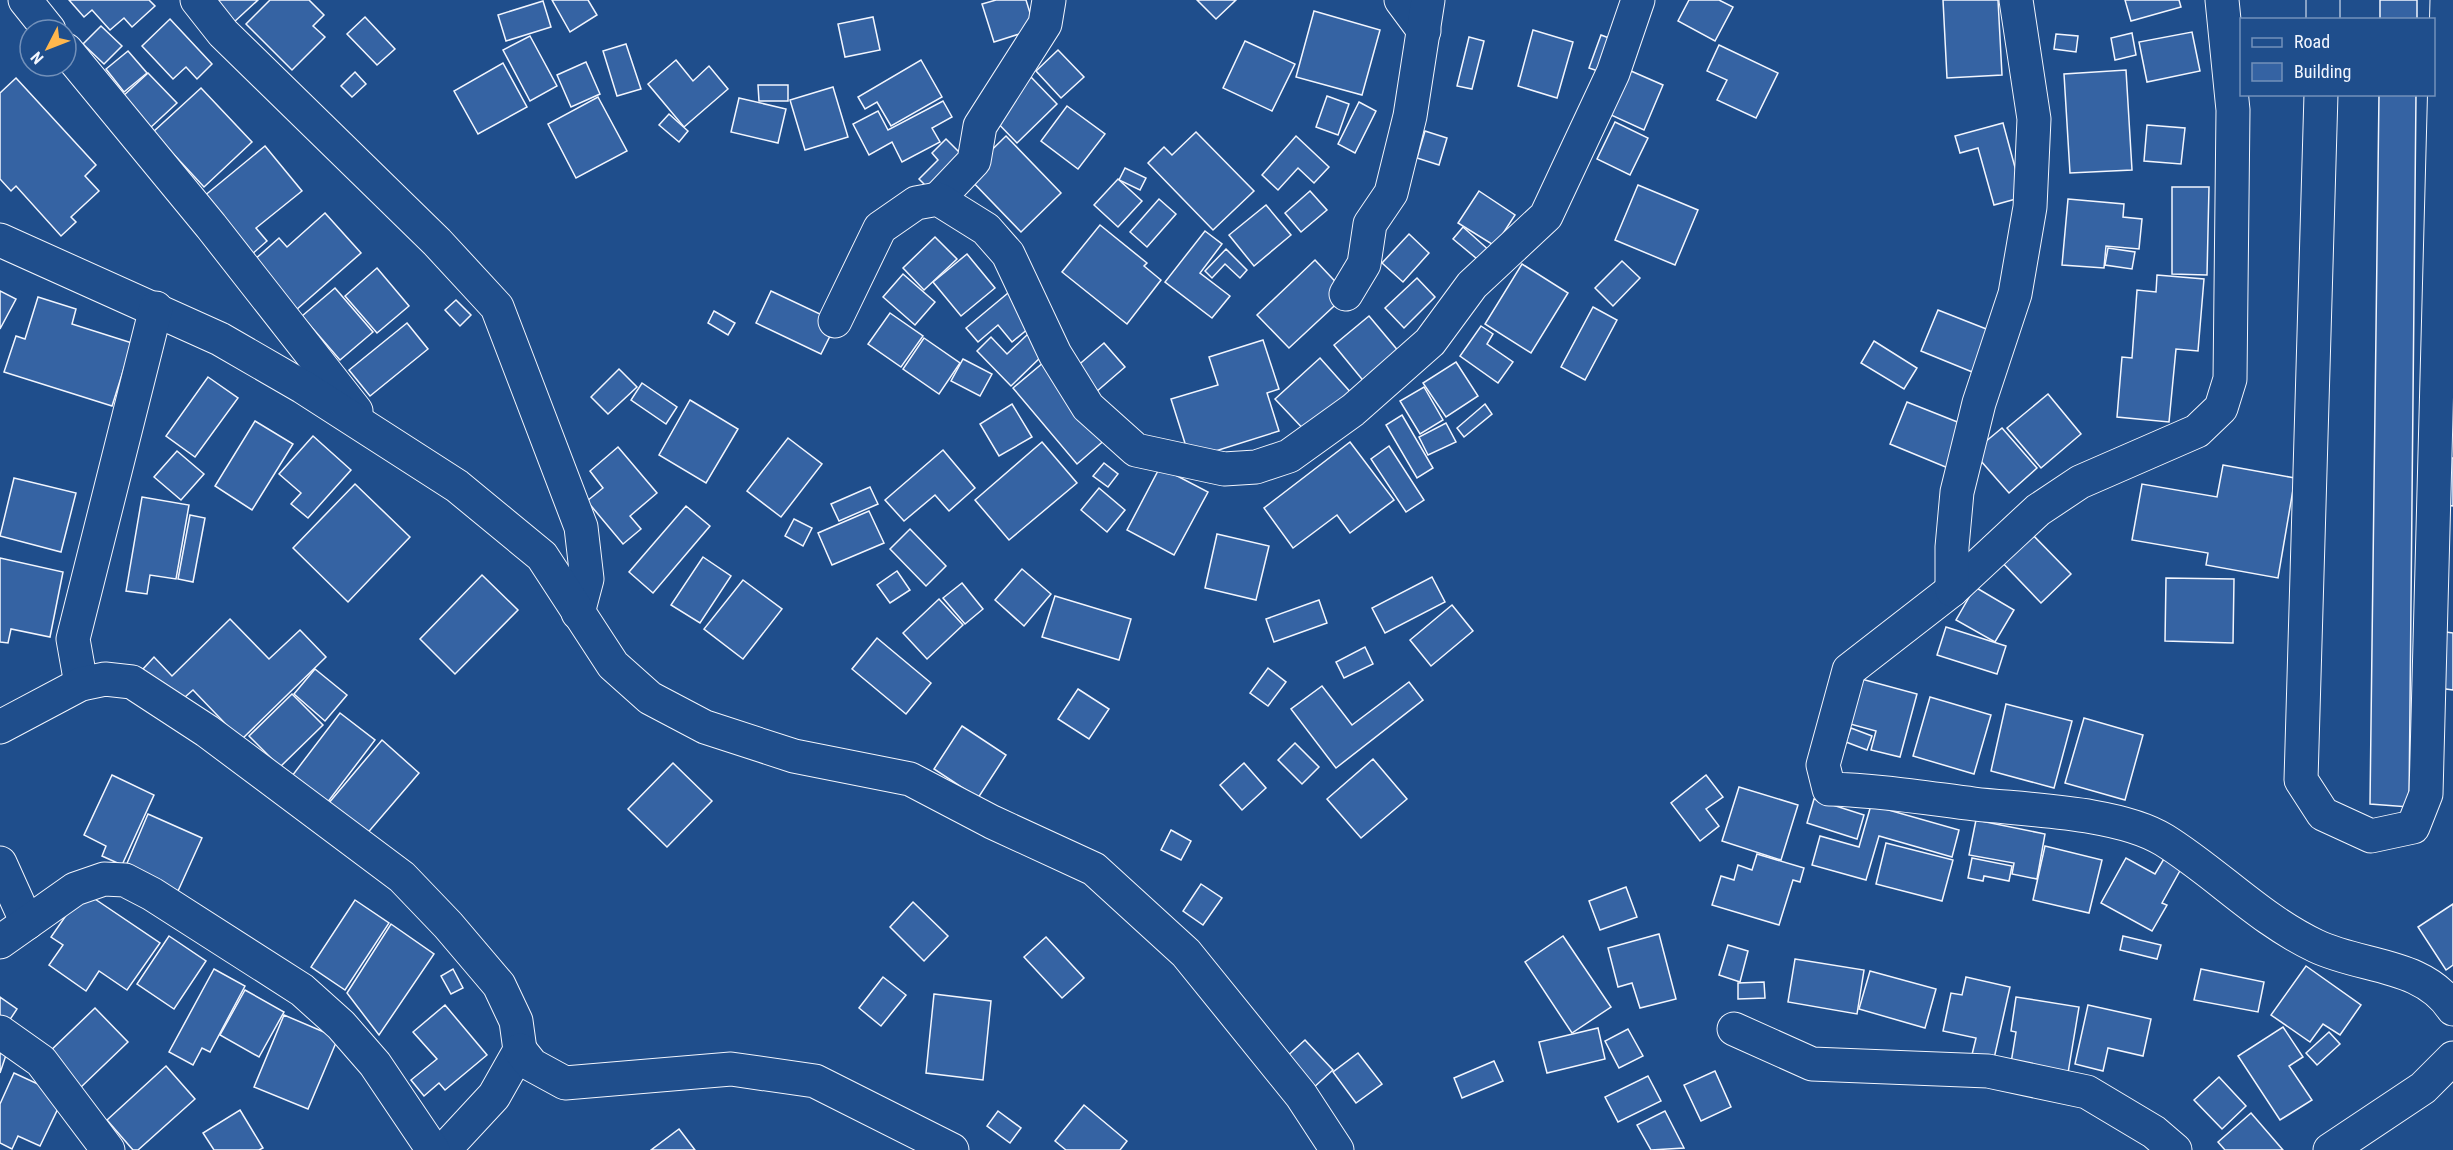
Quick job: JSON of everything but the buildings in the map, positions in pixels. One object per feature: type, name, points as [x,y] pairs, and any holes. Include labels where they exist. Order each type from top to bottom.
[{"type":"street","points":[[25,0],[40,18]]},
{"type":"street","points":[[197,0],[223,33],[437,242],[496,307],[581,527],[587,579],[578,613]]},
{"type":"street","points":[[835,321],[880,228],[916,203],[938,199],[974,161],[980,126],[1045,24],[1049,0]]},
{"type":"street","points":[[1346,294],[1364,264],[1370,224],[1391,193],[1410,116],[1426,16],[1401,0]]},
{"type":"street","points":[[938,199],[986,229],[1008,254],[1055,354],[1088,408],[1136,450],[1224,469],[1256,467],[1289,456],[1353,410],[1430,342],[1472,285],[1546,216],[1613,73],[1638,0]]},
{"type":"street","points":[[1952,590],[1952,547],[1957,492],[1979,403],[2015,294],[2030,207],[2034,119],[2016,0]]},
{"type":"street","points":[[2222,0],[2233,134],[2230,379],[2221,408],[2197,431],[2080,482],[2046,505],[1952,590],[1849,670],[1823,765],[1829,789],[2038,811],[2123,824],[2163,839],[2265,918],[2318,947],[2420,977],[2447,999],[2453,1009]]},
{"type":"street","points":[[2323,18],[2324,0]]},
{"type":"street","points":[[2321,96],[2301,780],[2324,814],[2371,836],[2413,827],[2426,794],[2449,14]]},
{"type":"street","points":[[78,65],[211,226],[372,432]]},
{"type":"street","points":[[0,240],[156,308],[220,339],[294,382],[457,486],[542,556],[613,665],[650,698],[705,727],[794,756],[910,779],[992,822],[1094,869],[1186,954],[1301,1095],[1337,1150]]},
{"type":"street","points":[[81,684],[74,639],[156,308]]},
{"type":"street","points":[[0,727],[81,684],[105,679],[132,681],[207,731],[402,877],[448,925],[499,985],[516,1021],[520,1050],[532,1065],[565,1083],[731,1069],[815,1081],[952,1150]]},
{"type":"street","points":[[0,863],[27,923]]},
{"type":"street","points":[[0,942],[75,889],[104,879],[125,880],[152,894],[302,990],[341,1025],[375,1064],[433,1150]]},
{"type":"street","points":[[1734,1029],[1812,1064],[1988,1071],[2087,1092],[2154,1132],[2175,1150]]},
{"type":"street","points":[[0,1032],[41,1061],[108,1150]]},
{"type":"street","points":[[444,1150],[494,1096],[520,1050]]},
{"type":"street","points":[[2330,1150],[2423,1088],[2453,1058]]}]
